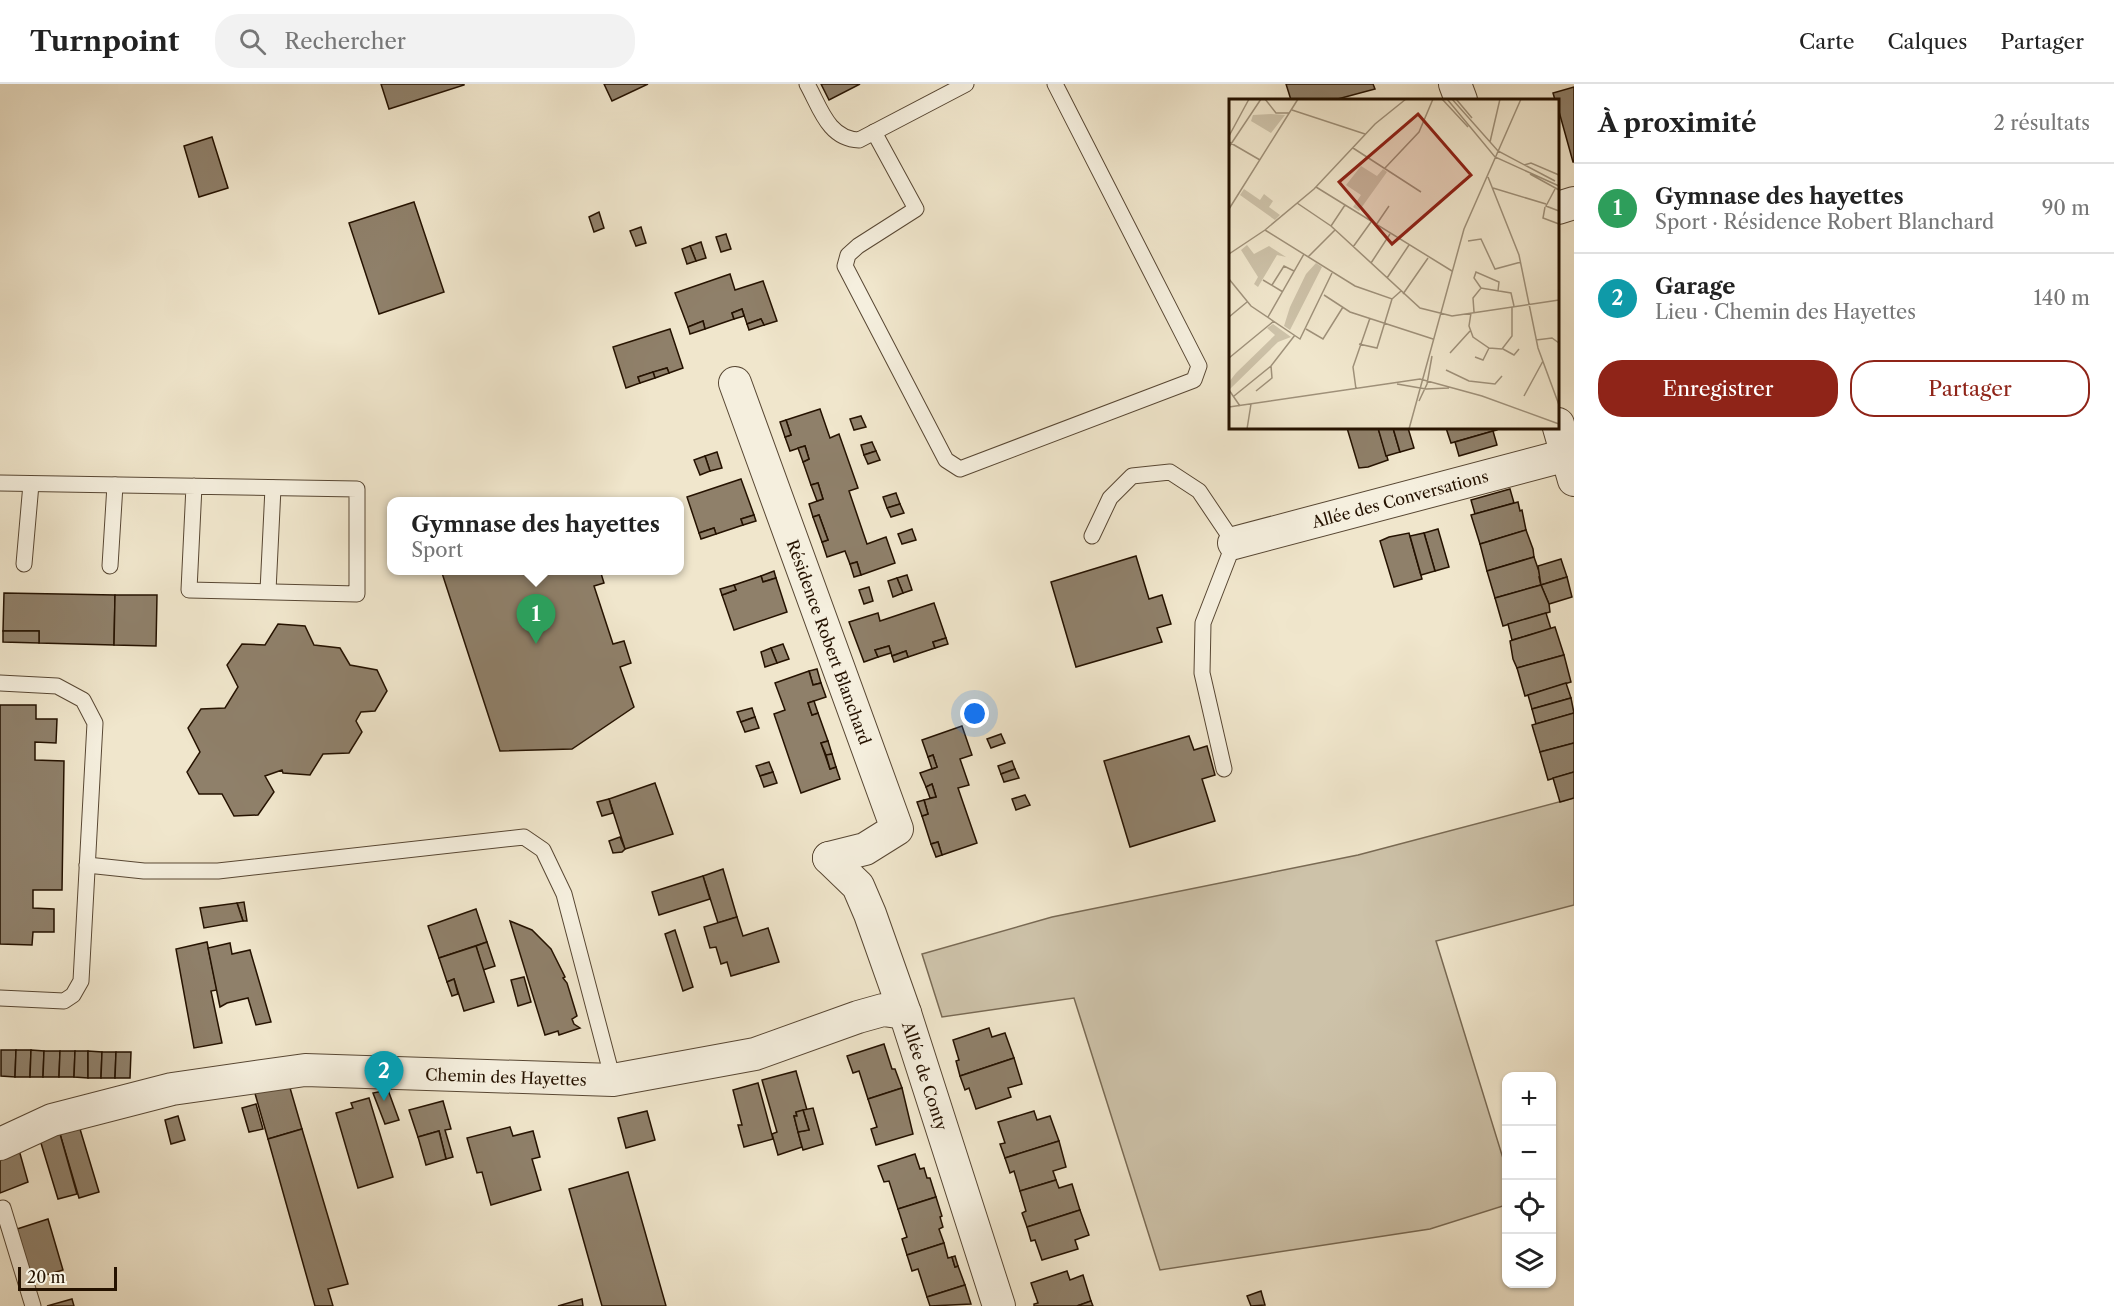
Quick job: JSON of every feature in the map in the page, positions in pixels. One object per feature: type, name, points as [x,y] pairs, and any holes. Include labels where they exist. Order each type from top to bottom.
[{"type":"street","points":[[1455,84],[1461,99]]},
{"type":"street","points":[[1559,207],[1574,203]]},
{"type":"street","name":"Résidence Robert Blanchard","points":[[735,383],[897,829],[865,849],[829,858]]},
{"type":"street","points":[[1558,429],[1570,468]]},
{"type":"street","name":"Allée des Conversations","points":[[1234,543],[1570,468]]},
{"type":"street","name":"Allée de Conty","points":[[829,858],[858,885],[870,914],[999,1306]]},
{"type":"street","name":"Chemin des Hayettes","points":[[0,1144],[52,1120],[172,1089],[306,1070],[613,1080],[755,1054],[858,1017],[883,1010],[904,1012]]},
{"type":"lane","points":[[807,84],[831,129],[846,140],[859,140],[966,84]]},
{"type":"lane","points":[[874,132],[916,209],[858,246],[848,255],[845,266],[946,460],[960,469],[1194,380],[1199,366],[1055,84]]},
{"type":"lane","points":[[1092,536],[1110,498],[1132,476],[1170,472],[1199,491],[1234,543],[1203,623],[1202,673],[1224,768]]},
{"type":"lane","points":[[0,483],[31,484],[194,486],[357,489],[357,594],[189,590],[194,486]]},
{"type":"lane","points":[[24,564],[31,484]]},
{"type":"lane","points":[[110,566],[115,485]]},
{"type":"lane","points":[[268,591],[273,488]]},
{"type":"lane","points":[[0,683],[57,686],[83,700],[95,723],[81,981],[73,995],[64,1001],[0,998]]},
{"type":"lane","points":[[87,865],[144,871],[218,871],[524,837],[543,850],[564,894],[613,1080]]},
{"type":"lane","points":[[3,1208],[33,1306]]},
{"type":"shaded area","points":[[1574,798],[1574,905],[1436,941],[1502,1155],[1502,1206],[1430,1229],[1160,1270],[1074,998],[942,1017],[922,954],[1052,917],[1358,855]]},
{"type":"building","points":[[381,84],[464,84],[464,85],[389,109]]},
{"type":"building","points":[[604,84],[648,84],[612,101]]},
{"type":"building","points":[[821,84],[860,84],[829,100]]},
{"type":"building","points":[[1286,84],[1373,84],[1375,89],[1338,99],[1291,99]]},
{"type":"building","points":[[1574,87],[1574,162],[1559,112],[1559,99],[1555,99],[1553,93]]},
{"type":"building","points":[[212,137],[228,188],[199,197],[184,146]]},
{"type":"building","points":[[414,202],[444,292],[379,314],[349,223]]},
{"type":"building","points":[[599,212],[604,228],[594,232],[589,217]]},
{"type":"building","points":[[641,227],[646,243],[636,246],[630,231]]},
{"type":"building","points":[[726,234],[731,249],[721,252],[716,237]]},
{"type":"building","points":[[701,242],[706,258],[696,261],[690,246]]},
{"type":"building","points":[[690,246],[696,261],[687,264],[682,249]]},
{"type":"building","points":[[730,274],[735,290],[763,281],[777,321],[764,325],[761,319],[747,324],[742,309],[732,313],[734,319],[705,329],[703,321],[688,327],[675,293]]},
{"type":"building","points":[[742,309],[744,316],[734,319],[732,313]]},
{"type":"building","points":[[761,319],[764,325],[749,330],[747,324]]},
{"type":"building","points":[[703,321],[705,329],[690,334],[688,327]]},
{"type":"building","points":[[670,329],[683,368],[669,373],[667,368],[638,377],[640,383],[626,388],[613,347]]},
{"type":"building","points":[[667,368],[669,373],[655,378],[653,372]]},
{"type":"building","points":[[653,372],[655,378],[640,383],[638,377]]},
{"type":"building","points":[[820,409],[830,438],[839,434],[858,488],[849,491],[867,544],[886,537],[895,563],[861,575],[857,562],[850,564],[845,551],[827,557],[822,542],[828,540],[819,515],[813,517],[809,504],[823,499],[818,483],[811,485],[803,462],[809,459],[805,446],[790,451],[785,437],[791,435],[786,420]]},
{"type":"building","points":[[861,416],[866,427],[854,430],[850,419]]},
{"type":"building","points":[[786,420],[791,435],[785,437],[780,422]]},
{"type":"building","points":[[1347,429],[1378,429],[1388,460],[1359,468]]},
{"type":"building","points":[[1378,429],[1393,429],[1400,452],[1386,456]]},
{"type":"building","points":[[1393,429],[1408,429],[1414,448],[1400,452]]},
{"type":"building","points":[[1446,429],[1497,429],[1497,430],[1451,443]]},
{"type":"building","points":[[1493,431],[1497,445],[1459,456],[1455,442]]},
{"type":"building","points":[[872,442],[876,451],[864,455],[861,445]]},
{"type":"building","points":[[805,446],[809,459],[803,462],[798,448]]},
{"type":"building","points":[[876,451],[880,460],[868,464],[864,455]]},
{"type":"building","points":[[717,452],[722,468],[710,471],[705,456]]},
{"type":"building","points":[[705,456],[710,471],[700,475],[694,460]]},
{"type":"building","points":[[741,479],[754,515],[741,519],[743,525],[716,534],[714,528],[699,533],[687,497]]},
{"type":"building","points":[[818,483],[823,499],[817,501],[811,485]]},
{"type":"building","points":[[1510,489],[1514,503],[1475,514],[1471,500]]},
{"type":"building","points":[[896,493],[900,504],[887,508],[883,497]]},
{"type":"building","points":[[1518,502],[1526,530],[1480,544],[1471,515]]},
{"type":"building","points":[[900,504],[904,513],[891,517],[887,508]]},
{"type":"building","points":[[754,515],[756,521],[743,525],[741,519]]},
{"type":"building","points":[[819,515],[828,540],[822,542],[813,517]]},
{"type":"building","points":[[714,528],[716,534],[701,539],[699,533]]},
{"type":"building","points":[[912,529],[916,540],[902,544],[898,534]]},
{"type":"building","points":[[1438,529],[1449,567],[1435,571],[1424,533]]},
{"type":"building","points":[[1526,530],[1534,557],[1487,571],[1480,544]]},
{"type":"building","points":[[1409,533],[1422,579],[1394,587],[1380,541]]},
{"type":"building","points":[[1424,533],[1435,571],[1421,575],[1410,536]]},
{"type":"building","points":[[1136,556],[1149,599],[1162,595],[1171,624],[1157,628],[1162,642],[1076,667],[1051,582]]},
{"type":"building","points":[[1534,557],[1541,577],[1539,577],[1541,585],[1495,598],[1487,571]]},
{"type":"building","points":[[1561,559],[1567,577],[1541,585],[1538,566]]},
{"type":"building","points":[[857,562],[861,575],[854,577],[850,564]]},
{"type":"building","points":[[774,571],[776,578],[763,582],[761,576]]},
{"type":"building","points":[[443,575],[602,575],[604,583],[594,586],[613,644],[624,641],[631,663],[620,667],[634,707],[572,749],[500,751]]},
{"type":"building","points":[[907,575],[912,590],[903,593],[897,578]]},
{"type":"building","points":[[761,576],[763,582],[776,578],[787,612],[734,630],[722,595],[736,590],[734,585]]},
{"type":"building","points":[[1567,577],[1572,597],[1549,604],[1541,585]]},
{"type":"building","points":[[897,578],[903,593],[893,597],[888,581]]},
{"type":"building","points":[[734,585],[736,590],[722,595],[720,589]]},
{"type":"building","points":[[1541,585],[1550,612],[1503,626],[1495,598]]},
{"type":"building","points":[[869,587],[873,601],[864,604],[859,590]]},
{"type":"building","points":[[4,593],[115,595],[114,645],[39,643],[39,631],[3,631]]},
{"type":"building","points":[[115,595],[157,595],[156,646],[114,645]]},
{"type":"building","points":[[934,603],[946,638],[933,642],[935,648],[908,657],[906,651],[892,656],[889,646],[875,650],[878,657],[864,662],[849,622],[878,613],[880,621]]},
{"type":"building","points":[[1546,613],[1551,629],[1512,640],[1508,624]]},
{"type":"building","points":[[278,624],[305,626],[314,645],[340,648],[350,665],[377,670],[387,691],[375,711],[361,712],[356,721],[362,732],[349,753],[323,754],[310,775],[283,773],[282,770],[265,776],[274,792],[258,815],[234,816],[222,794],[199,794],[187,772],[200,752],[188,728],[201,709],[225,708],[238,687],[227,665],[242,644],[265,645]]},
{"type":"building","points":[[1555,627],[1564,655],[1517,668],[1510,641]]},
{"type":"building","points":[[3,631],[39,631],[39,643],[3,642]]},
{"type":"building","points":[[946,638],[948,644],[935,648],[933,642]]},
{"type":"building","points":[[783,644],[789,659],[777,663],[771,648]]},
{"type":"building","points":[[889,646],[891,653],[878,657],[875,650]]},
{"type":"building","points":[[771,648],[777,663],[765,667],[761,652]]},
{"type":"building","points":[[906,651],[908,657],[894,662],[892,656]]},
{"type":"building","points":[[1564,655],[1571,682],[1525,696],[1517,668]]},
{"type":"building","points":[[817,669],[821,683],[813,685],[809,671]]},
{"type":"building","points":[[809,671],[813,685],[821,683],[826,697],[808,703],[812,715],[818,713],[828,741],[821,743],[830,769],[836,767],[840,779],[801,793],[774,714],[785,710],[775,683]]},
{"type":"building","points":[[1566,683],[1571,698],[1532,709],[1528,695]]},
{"type":"building","points":[[1571,698],[1574,713],[1536,724],[1532,709]]},
{"type":"building","points":[[814,701],[818,713],[812,715],[808,703]]},
{"type":"building","points":[[0,705],[36,705],[36,719],[57,719],[56,743],[35,742],[35,760],[64,761],[62,890],[33,890],[33,908],[54,909],[54,932],[33,932],[32,945],[0,944]]},
{"type":"building","points":[[752,708],[755,717],[741,722],[737,712]]},
{"type":"building","points":[[1574,713],[1574,743],[1540,752],[1532,725]]},
{"type":"building","points":[[755,717],[759,728],[745,732],[741,722]]},
{"type":"building","points":[[962,726],[972,755],[960,759],[969,785],[958,788],[977,843],[942,855],[938,842],[931,844],[922,816],[928,814],[924,800],[936,797],[932,784],[926,787],[920,773],[937,767],[933,755],[928,757],[922,740]]},
{"type":"building","points":[[1001,734],[1005,743],[991,748],[987,739]]},
{"type":"building","points":[[1189,736],[1194,750],[1207,746],[1215,775],[1202,779],[1215,821],[1130,847],[1104,761]]},
{"type":"building","points":[[828,741],[832,754],[826,755],[821,743]]},
{"type":"building","points":[[1574,743],[1574,772],[1548,780],[1540,752]]},
{"type":"building","points":[[832,754],[836,767],[830,769],[826,755]]},
{"type":"building","points":[[933,755],[937,767],[932,769],[928,757]]},
{"type":"building","points":[[1012,761],[1015,769],[1001,774],[998,766]]},
{"type":"building","points":[[769,762],[773,772],[760,776],[756,766]]},
{"type":"building","points":[[1015,769],[1019,778],[1004,782],[1001,774]]},
{"type":"building","points":[[773,772],[777,783],[764,787],[760,776]]},
{"type":"building","points":[[1574,772],[1574,798],[1560,802],[1553,778]]},
{"type":"building","points":[[655,783],[673,834],[625,849],[609,799]]},
{"type":"building","points":[[932,784],[936,797],[930,798],[926,787]]},
{"type":"building","points":[[1025,795],[1030,805],[1016,810],[1012,799]]},
{"type":"building","points":[[609,799],[613,813],[602,816],[597,802]]},
{"type":"building","points":[[924,800],[928,814],[922,816],[917,802]]},
{"type":"building","points":[[620,837],[625,849],[622,852],[613,853],[609,841]]},
{"type":"building","points":[[938,842],[942,855],[936,857],[931,844]]},
{"type":"building","points":[[723,869],[737,917],[718,923],[703,876]]},
{"type":"building","points":[[703,876],[710,899],[659,915],[652,892]]},
{"type":"building","points":[[244,902],[247,921],[243,921],[237,903]]},
{"type":"building","points":[[237,903],[243,921],[204,928],[200,908]]},
{"type":"building","points":[[476,909],[487,942],[439,958],[428,926]]},
{"type":"building","points":[[737,917],[743,936],[768,928],[779,962],[731,976],[727,962],[721,964],[716,947],[710,948],[704,927]]},
{"type":"building","points":[[510,921],[532,930],[551,949],[565,977],[563,978],[567,983],[577,1016],[572,1019],[574,1024],[580,1028],[559,1035],[558,1031],[545,1035]]},
{"type":"building","points":[[675,930],[693,987],[683,991],[665,934]]},
{"type":"building","points":[[207,942],[217,990],[211,991],[222,1043],[194,1048],[176,949]]},
{"type":"building","points":[[487,942],[495,966],[483,970],[476,946]]},
{"type":"building","points":[[230,943],[232,954],[250,950],[271,1022],[256,1025],[248,998],[220,1007],[208,948]]},
{"type":"building","points":[[476,946],[494,1002],[464,1011],[454,979],[447,982],[439,958]]},
{"type":"building","points":[[524,977],[531,1002],[518,1006],[511,980]]},
{"type":"building","points":[[454,979],[458,994],[452,996],[447,982]]},
{"type":"building","points":[[989,1028],[992,1037],[1005,1033],[1014,1058],[960,1076],[956,1061],[959,1060],[953,1040]]},
{"type":"building","points":[[884,1044],[892,1069],[895,1069],[902,1088],[868,1099],[859,1071],[853,1073],[847,1056]]},
{"type":"building","points":[[1,1050],[16,1050],[15,1077],[1,1076]]},
{"type":"building","points":[[16,1050],[31,1050],[30,1077],[15,1077]]},
{"type":"building","points":[[31,1050],[44,1051],[43,1077],[30,1077]]},
{"type":"building","points":[[44,1051],[60,1051],[59,1077],[43,1077]]},
{"type":"building","points":[[60,1051],[75,1051],[74,1077],[59,1077]]},
{"type":"building","points":[[75,1051],[88,1051],[88,1078],[74,1077]]},
{"type":"building","points":[[88,1051],[102,1052],[101,1078],[88,1078]]},
{"type":"building","points":[[102,1052],[116,1052],[115,1078],[101,1078]]},
{"type":"building","points":[[116,1052],[131,1052],[130,1078],[115,1078]]},
{"type":"building","points":[[1014,1058],[1022,1084],[1008,1088],[1011,1097],[976,1109],[969,1088],[965,1090],[960,1076]]},
{"type":"building","points":[[796,1071],[807,1110],[796,1112],[797,1116],[794,1116],[802,1147],[778,1155],[772,1134],[777,1132],[762,1080]]},
{"type":"building","points":[[288,1081],[302,1129],[268,1139],[254,1090]]},
{"type":"building","points":[[758,1083],[773,1139],[744,1147],[738,1125],[742,1125],[733,1090]]},
{"type":"building","points":[[902,1088],[913,1134],[876,1145],[871,1129],[877,1127],[868,1099]]},
{"type":"building","points":[[388,1090],[399,1120],[385,1124],[373,1093]]},
{"type":"building","points":[[369,1098],[393,1177],[358,1188],[336,1113],[353,1108],[351,1103]]},
{"type":"building","points":[[443,1101],[451,1129],[445,1130],[453,1157],[446,1159],[439,1131],[418,1137],[409,1110]]},
{"type":"building","points":[[256,1104],[263,1129],[249,1132],[242,1108]]},
{"type":"building","points":[[813,1108],[823,1144],[803,1150],[798,1132],[809,1130],[803,1110]]},
{"type":"building","points":[[803,1110],[809,1130],[798,1132],[794,1116],[797,1116],[796,1112]]},
{"type":"building","points":[[647,1111],[655,1140],[626,1148],[618,1118]]},
{"type":"building","points":[[1034,1111],[1037,1120],[1050,1116],[1059,1141],[1005,1158],[1000,1144],[1005,1143],[998,1122]]},
{"type":"building","points":[[178,1116],[185,1140],[171,1144],[165,1120]]},
{"type":"building","points":[[510,1127],[513,1136],[533,1131],[540,1157],[532,1159],[541,1190],[491,1205],[482,1172],[477,1173],[467,1138]]},
{"type":"building","points":[[80,1129],[99,1192],[79,1198],[60,1134]]},
{"type":"building","points":[[302,1129],[348,1284],[328,1289],[333,1306],[315,1306],[268,1139]]},
{"type":"building","points":[[439,1131],[446,1159],[426,1165],[418,1137]]},
{"type":"building","points":[[60,1134],[77,1194],[58,1199],[40,1140]]},
{"type":"building","points":[[1059,1141],[1066,1167],[1053,1171],[1056,1180],[1020,1191],[1014,1171],[1010,1173],[1005,1158]]},
{"type":"building","points":[[19,1150],[28,1182],[0,1193],[0,1157]]},
{"type":"building","points":[[915,1154],[920,1169],[924,1168],[927,1178],[930,1178],[936,1197],[898,1209],[889,1181],[884,1182],[878,1166]]},
{"type":"building","points":[[628,1172],[666,1306],[602,1306],[569,1189]]},
{"type":"building","points":[[1056,1180],[1059,1188],[1072,1184],[1080,1210],[1027,1227],[1022,1213],[1026,1211],[1020,1191]]},
{"type":"building","points":[[936,1197],[942,1216],[940,1217],[943,1227],[939,1229],[944,1243],[907,1255],[902,1239],[907,1237],[898,1209]]},
{"type":"building","points":[[1080,1210],[1089,1235],[1075,1240],[1078,1249],[1042,1260],[1035,1240],[1031,1241],[1027,1227]]},
{"type":"building","points":[[48,1219],[63,1270],[32,1279],[17,1229]]},
{"type":"building","points":[[944,1243],[948,1258],[952,1257],[955,1267],[958,1266],[965,1285],[927,1297],[918,1269],[912,1271],[907,1255]]},
{"type":"building","points":[[955,1256],[958,1266],[955,1267],[952,1257]]},
{"type":"building","points":[[1067,1271],[1070,1280],[1083,1275],[1091,1301],[1077,1306],[1034,1306],[1038,1303],[1031,1283]]},
{"type":"building","points":[[965,1285],[971,1304],[930,1306],[927,1297]]},
{"type":"building","points":[[1261,1291],[1265,1305],[1251,1306],[1247,1296]]},
{"type":"building","points":[[72,1299],[74,1306],[47,1306]]},
{"type":"building","points":[[582,1299],[583,1306],[558,1306]]},
{"type":"building","points":[[1091,1301],[1093,1306],[1077,1306]]},
{"type":"place","name":"Gymnase des hayettes","points":[[536,644]]},
{"type":"place","name":"Garage","points":[[384,1101]]}]
